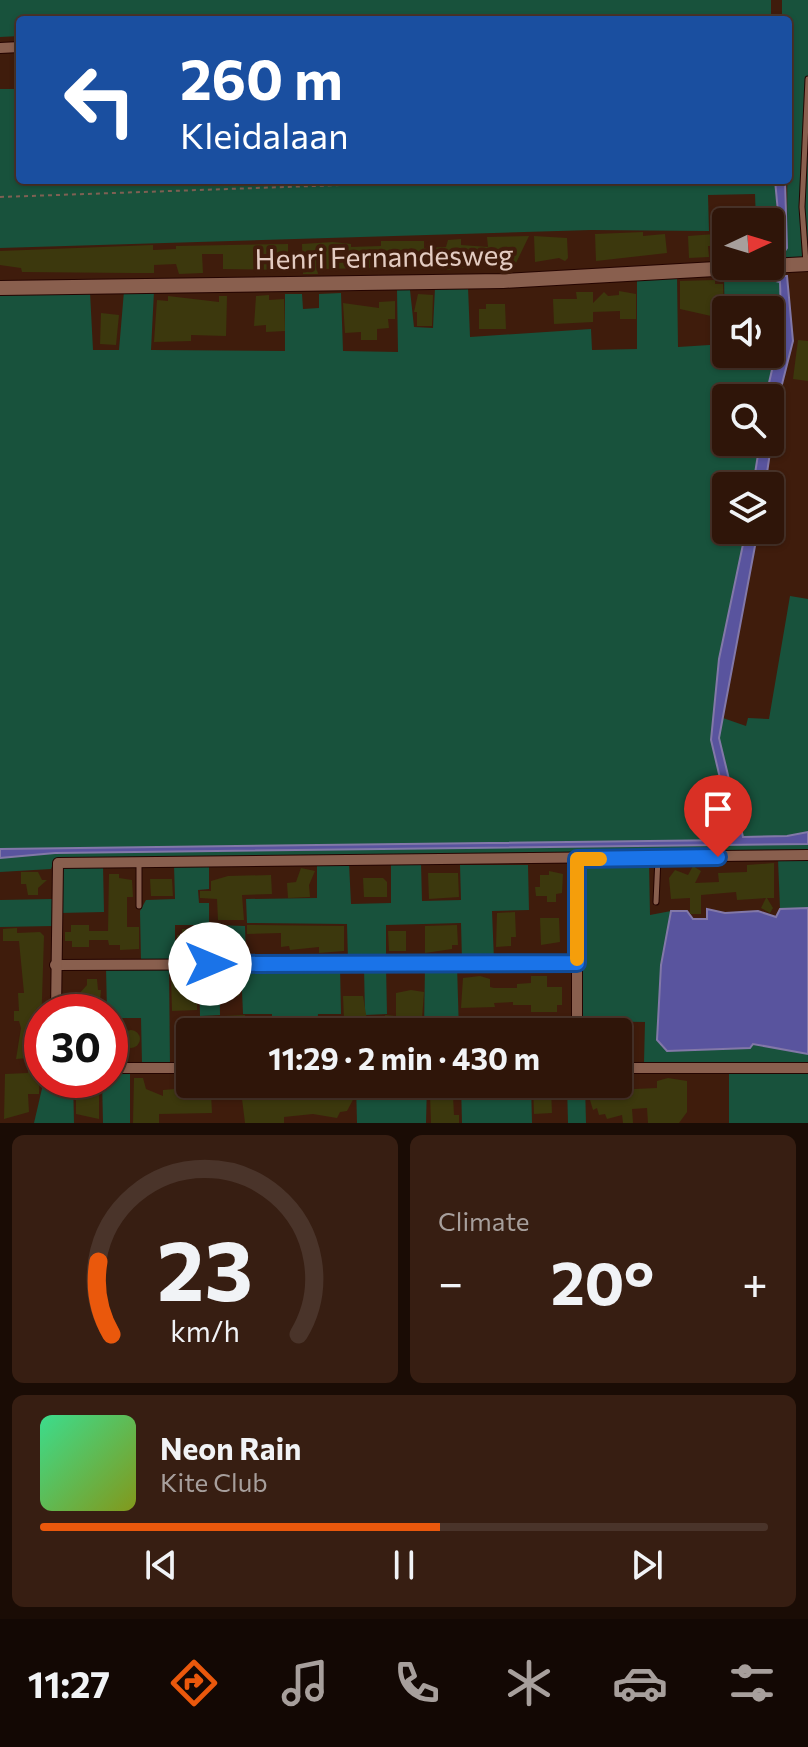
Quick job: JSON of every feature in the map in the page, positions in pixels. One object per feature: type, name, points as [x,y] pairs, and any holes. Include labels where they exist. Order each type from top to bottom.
[{"type":"street","name":"Henri Fernandesweg","points":[[784,265],[807,264]]},
{"type":"street","name":"Henri Fernandesweg","points":[[0,288],[503,281],[712,269]]},
{"type":"street","points":[[56,994],[58,863],[808,855]]},
{"type":"street","points":[[577,859],[577,1018]]},
{"type":"street","points":[[55,965],[577,963]]},
{"type":"street","points":[[128,1068],[176,1068]]},
{"type":"street","points":[[632,1068],[808,1068]]},
{"type":"lane","points":[[807,264],[802,207],[808,79]]},
{"type":"lane","points":[[656,902],[658,858]]},
{"type":"lane","points":[[139,861],[139,906]]},
{"type":"lane","points":[[210,964],[211,926]]},
{"type":"path","points":[[0,197],[370,184]]},
{"type":"green space","points":[[0,0],[771,0],[771,16],[16,16],[16,36],[0,37]]},
{"type":"green space","points":[[782,0],[808,0],[808,261],[784,262],[784,250],[787,248],[787,184],[792,184],[792,16],[782,16]]},
{"type":"green space","points":[[0,89],[16,89],[16,184],[775,184],[777,208],[756,208],[755,194],[708,195],[709,231],[591,230],[0,248]]},
{"type":"green space","points":[[677,275],[678,347],[712,345],[712,368],[772,368],[768,384],[712,384],[712,456],[758,456],[755,472],[712,472],[712,544],[744,544],[711,740],[732,829],[730,840],[0,849],[0,294],[90,292],[93,350],[119,350],[124,291],[154,291],[151,350],[285,351],[285,294],[302,294],[303,309],[319,308],[319,294],[341,293],[343,351],[398,352],[397,290],[410,290],[414,327],[433,328],[435,288],[468,287],[470,337],[591,329],[592,350],[637,349],[637,277]]},
{"type":"green space","points":[[724,280],[780,282],[780,296],[724,296]]},
{"type":"green space","points":[[790,596],[808,599],[808,832],[743,837],[719,738],[723,718],[746,726],[748,718],[769,719]]},
{"type":"green space","points":[[808,844],[808,852],[54,861],[51,869],[0,872],[0,858],[55,853]]},
{"type":"green space","points":[[808,858],[808,908],[780,909],[778,859]]},
{"type":"green space","points":[[581,862],[649,862],[650,915],[671,911],[661,965],[657,1041],[752,1044],[808,1054],[808,1063],[644,1063],[645,1022],[632,1022],[632,1018],[580,1018]]},
{"type":"green space","points":[[317,863],[349,863],[351,904],[391,903],[391,864],[421,863],[422,901],[461,900],[460,865],[528,865],[529,910],[492,911],[494,960],[462,961],[461,923],[386,925],[386,960],[348,961],[347,924],[247,923],[246,899],[317,898]]},
{"type":"green space","points":[[209,864],[209,889],[198,890],[199,903],[209,903],[209,925],[175,925],[175,961],[141,961],[140,911],[146,900],[175,899],[174,865]]},
{"type":"green space","points":[[103,865],[104,912],[59,913],[61,868]]},
{"type":"green space","points":[[52,899],[53,926],[0,927],[0,900]]},
{"type":"green space","points":[[213,925],[245,926],[246,960],[216,959]]},
{"type":"green space","points":[[457,965],[459,1018],[424,1018],[425,966]]},
{"type":"green space","points":[[340,966],[341,1014],[318,1014],[318,1018],[272,1018],[272,1014],[243,1014],[241,967]]},
{"type":"green space","points":[[386,966],[387,1014],[365,1015],[364,967]]},
{"type":"green space","points":[[169,967],[170,1064],[142,1064],[141,1018],[128,1018],[128,994],[107,994],[106,968]]},
{"type":"green space","points":[[199,967],[219,967],[220,1015],[200,1016]]},
{"type":"green space","points":[[130,1072],[130,1123],[103,1123],[102,1098],[128,1098]]},
{"type":"green space","points":[[729,1072],[808,1072],[808,1123],[729,1123]]},
{"type":"green space","points":[[40,1098],[73,1098],[74,1123],[34,1123]]},
{"type":"green space","points":[[356,1098],[427,1098],[426,1123],[357,1123]]},
{"type":"green space","points":[[461,1098],[531,1098],[532,1123],[462,1123]]},
{"type":"green space","points":[[567,1098],[585,1098],[586,1123],[568,1123]]},
{"type":"shaded area","points":[[775,184],[785,184],[787,248],[784,252],[784,208],[778,208]]},
{"type":"shaded area","points":[[787,276],[793,341],[782,384],[768,384],[772,368],[784,368],[784,296],[780,296],[780,282],[771,280],[784,280]]},
{"type":"shaded area","points":[[758,456],[770,456],[767,472],[755,472]]},
{"type":"shaded area","points":[[743,544],[755,544],[719,738],[743,837],[808,832],[808,844],[55,853],[0,858],[0,849],[729,840],[732,829],[711,740],[719,659]]},
{"type":"shaded area","points":[[808,908],[808,1054],[753,1044],[750,1048],[667,1051],[657,1040],[661,965],[671,911],[687,911],[693,919],[707,919],[707,909],[725,913],[758,911],[776,917],[780,909]]},
{"type":"building","points":[[643,232],[643,236],[665,234],[667,253],[596,261],[595,234]]},
{"type":"building","points":[[712,234],[712,246],[708,246],[709,257],[689,258],[688,236]]},
{"type":"building","points":[[529,236],[516,263],[510,259],[510,267],[493,268],[488,264],[447,270],[447,267],[317,269],[318,274],[303,274],[302,244],[333,242],[351,244],[351,247],[381,246],[381,241],[424,241],[424,248],[446,247],[448,240],[461,239],[461,245],[488,247],[487,237]]},
{"type":"building","points":[[534,236],[567,238],[568,258],[565,261],[559,258],[535,262]]},
{"type":"building","points":[[288,244],[288,270],[223,269],[223,254],[202,254],[203,273],[179,274],[176,264],[154,265],[154,273],[22,272],[21,268],[0,265],[0,251],[153,245],[153,250],[176,249],[176,246]]},
{"type":"building","points":[[715,280],[715,284],[723,284],[723,296],[712,296],[712,316],[680,309],[680,281]]},
{"type":"building","points":[[619,291],[636,294],[636,319],[620,319],[620,311],[593,312],[593,322],[554,324],[553,299],[577,299],[576,292],[593,292],[593,303],[604,292],[608,296],[619,295]]},
{"type":"building","points":[[418,294],[433,295],[432,326],[417,326],[417,312],[414,312]]},
{"type":"building","points":[[269,295],[269,300],[284,299],[285,331],[266,332],[266,325],[254,326],[256,296]]},
{"type":"building","points":[[168,296],[219,302],[219,296],[227,296],[226,336],[191,335],[191,341],[154,342],[157,300],[168,301]]},
{"type":"building","points":[[395,301],[395,319],[388,319],[389,328],[377,329],[377,340],[361,340],[361,332],[345,333],[343,303],[379,308],[379,302]]},
{"type":"building","points":[[486,304],[505,304],[506,329],[479,329],[479,309],[486,309]]},
{"type":"building","points":[[101,313],[119,315],[116,345],[100,344]]},
{"type":"building","points":[[798,340],[808,341],[808,381],[793,379]]},
{"type":"building","points":[[774,863],[774,898],[767,898],[773,908],[770,913],[761,908],[766,898],[737,900],[736,892],[701,895],[701,914],[690,914],[690,898],[671,899],[669,878],[675,870],[688,875],[693,866],[701,871],[695,883],[719,882],[718,873],[747,872],[747,865]]},
{"type":"building","points":[[301,868],[315,871],[309,885],[310,897],[288,898],[287,883],[296,882]]},
{"type":"building","points":[[549,871],[563,874],[562,893],[556,894],[556,902],[547,902],[547,896],[536,896],[535,887],[540,887],[540,875],[549,875]]},
{"type":"building","points":[[21,872],[38,872],[42,880],[47,880],[38,888],[38,895],[28,895],[26,884],[21,884]]},
{"type":"building","points":[[428,873],[458,873],[459,897],[429,899]]},
{"type":"building","points":[[109,874],[119,874],[119,878],[132,880],[133,897],[127,897],[127,927],[139,927],[139,949],[120,950],[120,945],[109,945],[108,940],[89,940],[89,947],[72,947],[72,941],[65,941],[65,932],[71,932],[71,925],[89,925],[89,931],[108,931]]},
{"type":"building","points":[[271,875],[272,894],[242,895],[244,920],[218,920],[217,899],[200,898],[200,891],[211,891],[211,881],[228,876]]},
{"type":"building","points":[[363,878],[383,878],[387,882],[387,897],[364,897]]},
{"type":"building","points":[[150,879],[172,879],[173,896],[151,896]]},
{"type":"building","points":[[515,912],[516,937],[511,937],[511,946],[496,947],[497,913]]},
{"type":"building","points":[[540,918],[559,918],[560,942],[541,945]]},
{"type":"building","points":[[247,925],[344,926],[344,951],[319,953],[319,947],[290,950],[289,946],[281,947],[281,933],[247,934]]},
{"type":"building","points":[[457,925],[458,945],[452,945],[452,949],[425,953],[425,926]]},
{"type":"building","points":[[17,928],[17,933],[40,932],[44,936],[42,994],[24,994],[24,1058],[16,1059],[21,1028],[19,1021],[14,1021],[14,1011],[19,1011],[18,993],[24,993],[19,941],[3,941],[3,929]]},
{"type":"building","points":[[182,929],[202,929],[202,947],[177,948],[177,935],[182,935]]},
{"type":"building","points":[[388,931],[406,931],[406,951],[389,951]]},
{"type":"building","points":[[239,976],[239,996],[222,996],[221,977]]},
{"type":"building","points":[[480,976],[490,979],[490,987],[517,988],[517,984],[531,983],[531,976],[547,976],[547,987],[562,987],[562,1005],[557,1005],[557,1012],[531,1012],[531,1005],[513,1005],[513,1002],[494,1003],[495,1007],[461,1008],[463,978]]},
{"type":"building","points":[[171,978],[197,980],[197,1010],[172,1011]]},
{"type":"building","points":[[87,979],[97,979],[101,994],[79,994],[87,985]]},
{"type":"building","points":[[411,990],[424,992],[422,1018],[385,1018],[385,1015],[396,1016],[396,993]]},
{"type":"building","points":[[343,996],[363,996],[367,1018],[344,1018]]},
{"type":"building","points":[[245,1015],[245,1018],[224,1018]]},
{"type":"building","points":[[128,1030],[135,1030],[140,1035],[138,1046],[128,1048]]},
{"type":"building","points":[[24,1073],[24,1098],[28,1098],[29,1112],[4,1119],[5,1074]]},
{"type":"building","points":[[134,1078],[143,1078],[146,1089],[163,1096],[163,1090],[176,1089],[176,1098],[211,1098],[212,1113],[159,1114],[159,1123],[133,1123]]},
{"type":"building","points":[[668,1078],[687,1081],[687,1112],[679,1123],[648,1123],[647,1108],[632,1109],[633,1123],[623,1123],[622,1115],[607,1119],[605,1114],[599,1115],[597,1108],[593,1110],[589,1098],[632,1098],[632,1089],[657,1088],[657,1081]]},
{"type":"building","points":[[76,1098],[99,1098],[99,1119],[76,1114]]},
{"type":"building","points":[[242,1098],[354,1098],[347,1111],[340,1112],[337,1118],[313,1114],[284,1117],[284,1123],[245,1123]]},
{"type":"building","points":[[430,1098],[453,1098],[454,1115],[459,1115],[459,1123],[431,1123]]},
{"type":"building","points":[[533,1098],[551,1098],[552,1113],[534,1114]]},
{"type":"slow traffic","points":[[577,959],[577,859],[600,859]]},
{"type":"route","points":[[210,964],[577,963],[577,859],[718,857]]}]
